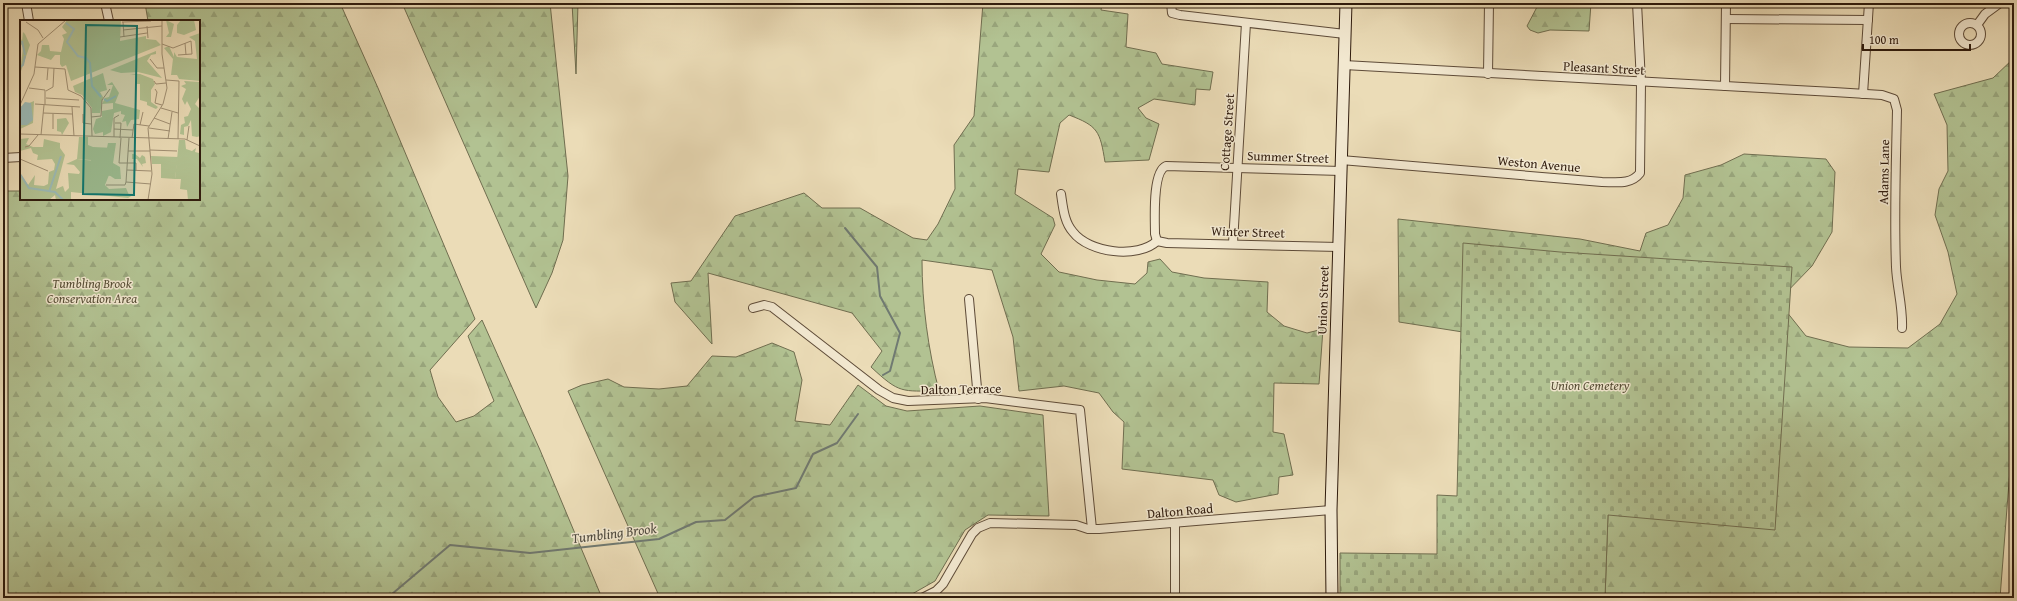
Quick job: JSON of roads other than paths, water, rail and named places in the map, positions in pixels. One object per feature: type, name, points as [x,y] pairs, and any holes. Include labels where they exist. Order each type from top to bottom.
[{"type":"main road","name":"Union Street","points":[[1332,598],[1331,510],[1346,3]]},
{"type":"street","points":[[26,3],[29,20]]},
{"type":"street","points":[[105,3],[109,20]]},
{"type":"street","points":[[1171,3],[1172,13],[1180,15],[1345,34]]},
{"type":"street","points":[[1488,74],[1489,3]]},
{"type":"street","points":[[1637,3],[1641,82]]},
{"type":"street","points":[[1724,86],[1726,3]]},
{"type":"street","points":[[1863,94],[1869,3]]},
{"type":"street","points":[[1977,25],[1985,14],[2000,3]]},
{"type":"street","points":[[1726,19],[1868,20]]},
{"type":"street","name":"Cottage Street","points":[[1233,243],[1246,23]]},
{"type":"street","name":"Pleasant Street","points":[[1344,65],[1863,94]]},
{"type":"street","name":"Weston Avenue","points":[[1341,160],[1626,182],[1636,179],[1640,173],[1641,82]]},
{"type":"street","name":"Adams Lane","points":[[1863,94],[1888,96],[1894,99],[1896,103],[1895,228],[1897,278],[1902,307],[1902,328]]},
{"type":"street","points":[[3,158],[20,157]]},
{"type":"street","name":"Summer Street","points":[[1157,240],[1155,234],[1156,190],[1158,173],[1162,168],[1174,166],[1341,171]]},
{"type":"street","points":[[1061,194],[1068,226],[1089,245],[1103,249],[1138,250],[1147,249],[1157,240]]},
{"type":"street","name":"Winter Street","points":[[1157,240],[1167,243],[1233,243],[1339,247]]},
{"type":"street","points":[[969,299],[978,399]]},
{"type":"street","name":"Dalton Terrace","points":[[753,308],[764,305],[772,307],[880,390],[894,398],[914,402],[978,399],[1010,400],[1080,410],[1092,529]]},
{"type":"street","name":"Dalton Road","points":[[922,598],[936,591],[943,584],[970,538],[978,528],[995,522],[1076,525],[1092,529],[1331,510]]},
{"type":"street","points":[[1175,523],[1175,598]]},
{"type":"waterway","name":"Tumbling Brook","points":[[845,228],[877,267],[880,296],[900,333],[890,371],[883,375]]},
{"type":"waterway","name":"Tumbling Brook","points":[[391,598],[392,594],[450,545],[530,553],[659,539],[696,522],[725,520],[754,497],[796,488],[813,454],[837,443],[858,414]]},
{"type":"park label","name":"Tumbling Brook Conservation Area","points":[[92,290]]},
{"type":"park label","name":"Union Cemetery","points":[[1590,385]]}]
